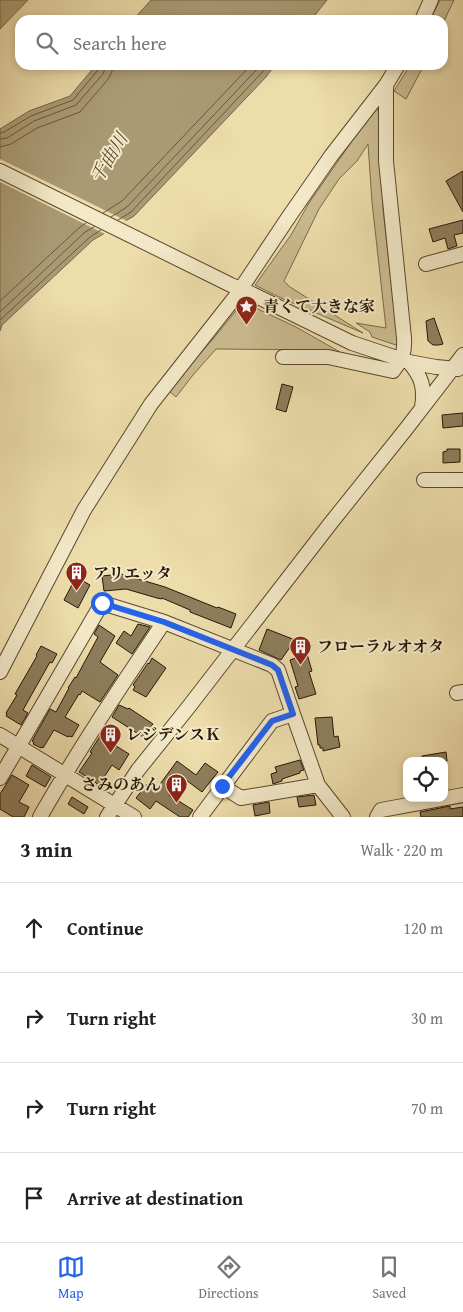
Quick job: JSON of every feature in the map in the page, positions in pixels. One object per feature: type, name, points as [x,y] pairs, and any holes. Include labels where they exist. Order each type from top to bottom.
[{"type":"street","points":[[424,15],[431,0]]},
{"type":"street","points":[[0,672],[84,510],[151,404],[288,218],[331,156],[386,85],[395,70]]},
{"type":"street","points":[[283,357],[328,357],[393,371],[405,360],[386,161],[386,85]]},
{"type":"street","points":[[0,171],[352,343],[405,360],[458,369]]},
{"type":"street","points":[[426,264],[463,254]]},
{"type":"street","points":[[111,811],[138,770],[330,524],[422,408],[458,369],[463,355]]},
{"type":"street","points":[[405,360],[416,369],[421,381],[424,393],[422,408]]},
{"type":"street","points":[[424,480],[463,480]]},
{"type":"street","points":[[0,778],[102,603],[164,622],[272,665],[278,670],[318,785],[343,817]]},
{"type":"street","points":[[40,817],[64,774],[164,622]]},
{"type":"street","points":[[200,817],[272,721],[293,714]]},
{"type":"street","points":[[0,736],[64,774],[111,811],[134,817]]},
{"type":"street","points":[[222,786],[241,798],[318,785]]},
{"type":"street","points":[[377,817],[381,810],[463,795]]},
{"type":"shaded area","points":[[440,0],[454,0],[447,15],[432,15]]},
{"type":"shaded area","points":[[407,70],[421,70],[406,99],[394,91]]},
{"type":"shaded area","points":[[377,105],[383,209],[398,344],[396,345],[372,337],[370,332],[356,323],[386,328],[372,202],[368,144],[357,161],[339,179],[319,209],[284,281],[290,287],[363,333],[255,285],[291,235],[309,203]]},
{"type":"shaded area","points":[[243,302],[296,327],[340,352],[324,350],[216,349],[176,397],[168,390]]},
{"type":"water","points":[[0,0],[28,0],[0,29]]},
{"type":"water","points":[[151,0],[327,0],[315,15],[138,15]]},
{"type":"water","name":"千曲川","points":[[92,70],[271,70],[134,216],[93,240],[2,325],[0,331],[0,129],[29,111],[70,96]]},
{"type":"pier","points":[[0,159],[129,222],[107,235],[0,182]]},
{"type":"building","points":[[463,171],[463,212],[446,181]]},
{"type":"building","points":[[463,220],[463,233],[454,235],[457,246],[448,249],[445,238],[433,242],[429,229]]},
{"type":"building","points":[[434,318],[443,344],[433,345],[428,341],[426,321]]},
{"type":"building","points":[[282,384],[293,387],[286,412],[276,409]]},
{"type":"building","points":[[463,413],[463,426],[443,428],[442,415]]},
{"type":"building","points":[[447,449],[460,449],[460,462],[443,463],[443,452],[447,451]]},
{"type":"building","points":[[121,574],[165,587],[236,614],[231,628],[190,612],[190,610],[162,598],[126,589],[104,591],[102,576]]},
{"type":"building","name":"アリエッタ","points":[[76,577],[90,585],[78,608],[64,600]]},
{"type":"building","points":[[138,624],[150,627],[132,654],[116,643],[124,631],[131,636]]},
{"type":"building","points":[[99,625],[115,636],[100,662],[118,675],[100,702],[82,691],[79,694],[65,717],[79,725],[72,737],[54,730],[43,748],[33,744],[34,742],[32,741],[50,709],[56,712],[68,688],[76,678],[98,637],[94,634]]},
{"type":"building","points":[[267,629],[295,640],[281,660],[259,650]]},
{"type":"building","points":[[41,646],[57,654],[52,663],[50,662],[23,710],[28,713],[21,725],[6,716],[6,713]]},
{"type":"building","points":[[307,654],[312,671],[309,672],[316,694],[299,699],[295,687],[298,686],[290,660]]},
{"type":"building","points":[[152,658],[166,668],[146,697],[133,690],[135,687],[133,685]]},
{"type":"building","points":[[119,705],[129,708],[153,724],[143,737],[112,717]]},
{"type":"building","points":[[332,717],[334,737],[338,736],[340,747],[323,751],[323,748],[320,748],[320,745],[318,745],[315,718]]},
{"type":"building","points":[[100,736],[129,754],[119,770],[112,765],[99,785],[79,772],[92,753],[90,752]]},
{"type":"building","points":[[446,752],[447,757],[422,757]]},
{"type":"building","points":[[300,760],[304,770],[273,784],[271,774],[277,772],[275,767]]},
{"type":"building","points":[[177,761],[196,775],[205,763],[218,772],[202,792],[182,777],[169,795],[193,810],[188,817],[180,817],[156,801],[150,809],[136,798],[147,784],[155,791]]},
{"type":"building","points":[[32,765],[51,777],[45,787],[26,776]]},
{"type":"building","points":[[12,775],[29,785],[19,802],[29,807],[24,817],[13,817],[0,809],[0,794]]},
{"type":"building","points":[[314,795],[316,805],[299,807],[297,797]]},
{"type":"building","points":[[72,797],[88,807],[84,814],[68,804]]},
{"type":"building","points":[[269,802],[270,813],[255,816],[253,805]]},
{"type":"building","points":[[450,806],[450,809],[463,807],[463,817],[421,817],[420,812]]},
{"type":"place","name":"青くて大きな家","points":[[247,325]]},
{"type":"place","name":"アリエッタ","points":[[77,592]]},
{"type":"place","name":"フローラルオオタ","points":[[301,665]]},
{"type":"place","name":"レジデンスＫ","points":[[110,753]]},
{"type":"place","name":"さみのあん","points":[[177,803]]},
{"type":"route","points":[[102,603],[164,622],[272,665],[278,670],[293,714],[272,721],[222,786]]}]
